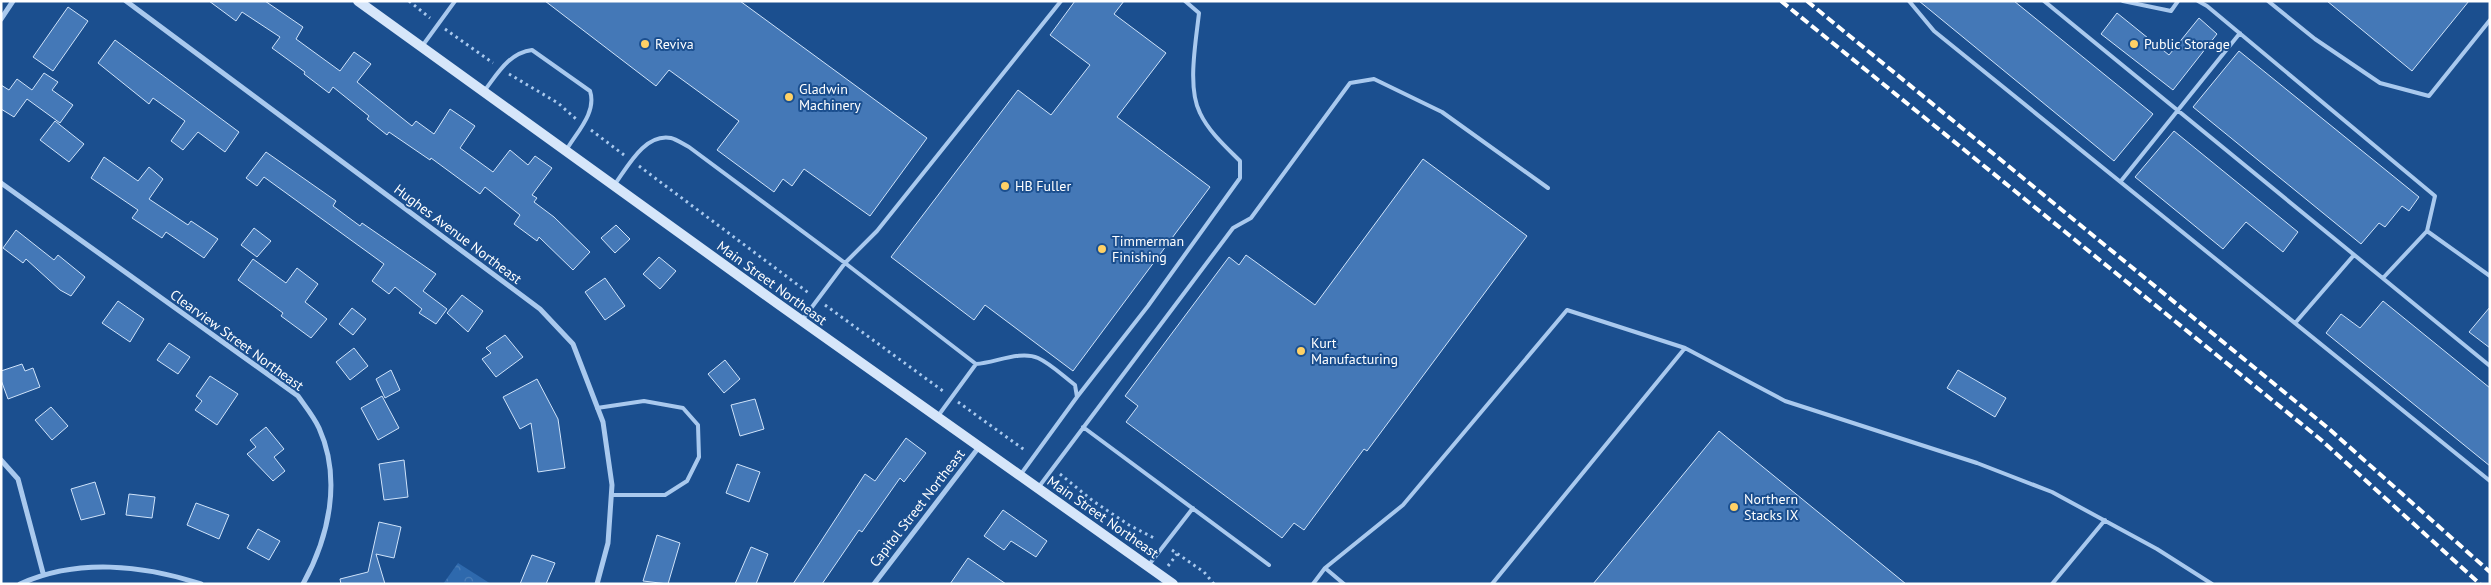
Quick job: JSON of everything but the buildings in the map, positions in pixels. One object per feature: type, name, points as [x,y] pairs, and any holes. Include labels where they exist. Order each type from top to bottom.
[{"type":"street","points":[[1,18],[13,1]]},
{"type":"street","name":"Hughes Avenue Northeast","points":[[126,1],[540,309],[573,344],[604,422],[612,485],[608,543],[597,584]]},
{"type":"street","name":"Main Street Northeast","points":[[358,1],[801,321],[1173,584]]},
{"type":"street","name":"Clearview Street Northeast","points":[[1,183],[298,396],[319,428],[328,454],[332,490],[325,535],[303,584]]},
{"type":"street","name":"Capitol Street Northeast","points":[[874,584],[979,446]]},
{"type":"street","points":[[1,460],[18,479],[43,573]]},
{"type":"street","points":[[20,584],[43,573],[110,566],[168,573],[201,584]]},
{"type":"lane","points":[[422,47],[455,1]]},
{"type":"lane","points":[[801,321],[845,263],[877,231],[1061,1]]},
{"type":"lane","points":[[1020,476],[1076,397],[1148,306],[1240,178],[1240,161],[1216,136],[1199,113],[1194,89],[1198,12],[1185,1]]},
{"type":"lane","points":[[1909,1],[1934,31],[2296,322],[2490,481]]},
{"type":"lane","points":[[2044,1],[2490,366]]},
{"type":"lane","points":[[2123,1],[2171,11],[2178,1]]},
{"type":"lane","points":[[2198,1],[2240,33],[2435,196],[2427,230],[2382,278]]},
{"type":"lane","points":[[2268,1],[2315,40],[2380,83],[2429,96],[2490,20]]},
{"type":"lane","points":[[2121,182],[2240,33]]},
{"type":"lane","points":[[483,91],[507,61],[522,51],[532,50],[590,91],[592,98],[590,110],[565,150]]},
{"type":"lane","points":[[1038,488],[1233,228],[1251,218],[1350,83],[1374,79],[1442,112],[1548,188]]},
{"type":"lane","points":[[614,186],[641,150],[657,138],[672,138],[688,147],[845,263],[976,364]]},
{"type":"lane","points":[[2427,230],[2490,276]]},
{"type":"lane","points":[[2296,322],[2354,255]]},
{"type":"lane","points":[[1313,584],[1325,568],[1403,505],[1567,310],[1685,348],[1785,401],[1977,463],[2052,492],[2105,520],[2212,584]]},
{"type":"lane","points":[[1492,584],[1685,348]]},
{"type":"lane","points":[[937,417],[976,364],[1009,358],[1038,357],[1075,385],[1076,397]]},
{"type":"lane","points":[[598,408],[644,401],[683,408],[698,425],[700,457],[687,481],[665,495],[611,495]]},
{"type":"lane","points":[[1083,427],[1269,565]]},
{"type":"lane","points":[[1148,566],[1193,508]]},
{"type":"lane","points":[[2052,584],[2105,520]]},
{"type":"lane","points":[[1325,568],[1344,584]]},
{"type":"green space","points":[[458,563],[491,584],[443,584]]},
{"type":"railway","points":[[1781,1],[2320,439],[2480,584]]},
{"type":"railway","points":[[1807,1],[2328,428],[2490,572]]},
{"type":"place","name":"Reviva","points":[[645,44]]},
{"type":"place","name":"Public Storage","points":[[2134,44]]},
{"type":"place","name":"Gladwin Machinery","points":[[789,97]]},
{"type":"place","name":"HB Fuller","points":[[1005,186]]},
{"type":"place","name":"Timmerman Finishing","points":[[1102,249]]},
{"type":"place","name":"Kurt Manufacturing","points":[[1301,351]]},
{"type":"place","name":"Northern Stacks IX","points":[[1734,507]]}]
